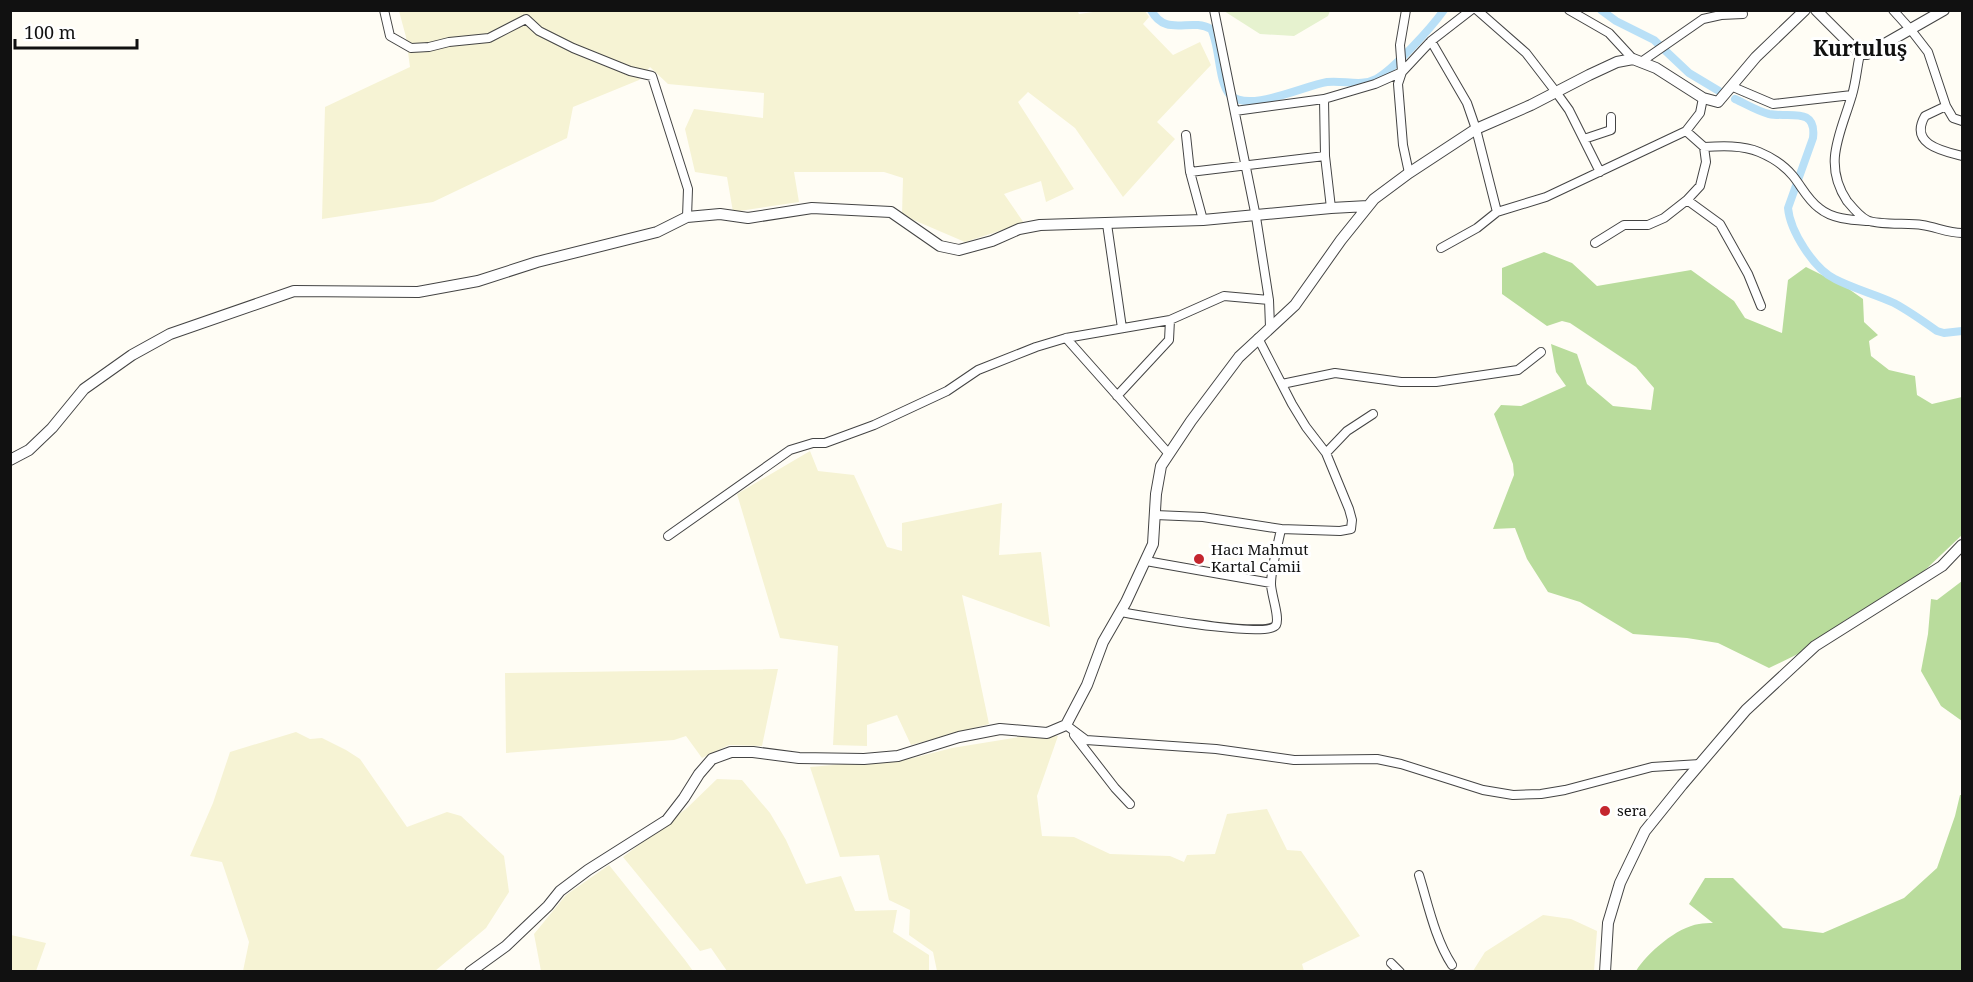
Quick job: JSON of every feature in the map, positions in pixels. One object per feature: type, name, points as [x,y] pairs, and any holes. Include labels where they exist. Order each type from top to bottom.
[{"type":"street","points":[[384,10],[390,36],[411,48],[489,38],[526,19],[539,32],[573,48],[630,71],[652,76],[688,189],[687,217]]},
{"type":"street","points":[[1214,10],[1256,217],[1269,300],[1270,327]]},
{"type":"street","points":[[1407,10],[1400,45],[1402,72],[1398,84],[1403,145],[1409,173]]},
{"type":"street","points":[[1235,111],[1324,99],[1375,84],[1402,72],[1431,41],[1471,10]]},
{"type":"street","points":[[1477,10],[1526,53],[1556,92],[1569,110],[1599,172]]},
{"type":"street","points":[[1569,10],[1608,33],[1637,60],[1656,68],[1703,98],[1718,102],[1756,57],[1805,10]]},
{"type":"street","points":[[1816,10],[1860,54],[1867,54],[1944,10]]},
{"type":"street","points":[[1893,10],[1928,52],[1946,106],[1953,118],[1962,121]]},
{"type":"street","points":[[470,972],[506,945],[548,906],[560,891],[667,819],[712,759],[731,752],[753,752],[800,758],[864,759],[898,756],[959,737],[1000,729],[1047,733],[1066,725],[1087,685],[1103,642],[1153,544],[1156,494],[1161,466],[1239,357],[1295,305],[1341,240],[1374,199],[1476,129],[1617,62],[1637,60],[1656,51],[1703,20],[1720,15],[1743,14]]},
{"type":"street","points":[[1431,41],[1467,102],[1497,212]]},
{"type":"street","points":[[1860,54],[1852,95],[1842,121],[1835,151],[1834,166],[1840,190],[1851,206],[1867,221]]},
{"type":"street","points":[[1733,87],[1773,104],[1852,95]]},
{"type":"street","points":[[1441,248],[1476,228],[1497,212],[1546,197],[1686,131],[1700,113],[1703,98]]},
{"type":"street","points":[[1324,99],[1325,156],[1331,208]]},
{"type":"street","points":[[1946,106],[1925,116],[1921,126],[1922,134],[1928,144],[1962,156]]},
{"type":"street","points":[[1584,139],[1611,130],[1611,117]]},
{"type":"street","points":[[1595,243],[1624,225],[1648,225],[1664,218],[1687,200],[1700,186],[1706,162],[1704,147],[1686,131]]},
{"type":"street","points":[[1186,135],[1190,172],[1203,220]]},
{"type":"street","points":[[1704,147],[1725,146],[1757,151],[1775,160],[1792,175],[1806,195],[1821,210],[1846,220],[1924,225],[1952,233],[1962,233]]},
{"type":"street","points":[[1190,172],[1325,156]]},
{"type":"street","points":[[1687,200],[1720,224],[1748,274],[1761,306]]},
{"type":"street","points":[[10,460],[29,450],[52,428],[84,389],[132,355],[170,334],[206,321],[294,291],[418,292],[478,281],[537,262],[657,232],[687,217],[720,214],[748,218],[812,208],[891,212],[940,246],[960,250],[992,241],[1019,229],[1040,225],[1256,217],[1368,206]]},
{"type":"street","points":[[1107,224],[1122,328]]},
{"type":"street","points":[[668,536],[790,450],[813,443],[825,443],[874,425],[947,391],[978,370],[1036,347],[1066,338],[1170,320],[1224,296],[1269,300]]},
{"type":"street","points":[[1117,396],[1169,340],[1170,320]]},
{"type":"street","points":[[1066,338],[1169,454]]},
{"type":"street","points":[[1155,515],[1203,517],[1281,529],[1340,531],[1351,529],[1352,520],[1349,509],[1326,453],[1306,427],[1258,338]]},
{"type":"street","points":[[1282,384],[1335,374],[1401,382],[1437,382],[1518,370],[1541,352]]},
{"type":"street","points":[[1326,453],[1347,431],[1373,414]]},
{"type":"street","points":[[1120,612],[1221,628],[1273,629],[1277,620],[1271,583],[1281,529]]},
{"type":"street","points":[[1605,972],[1608,923],[1620,883],[1645,831],[1700,764],[1746,710],[1815,646],[1942,566],[1962,545]]},
{"type":"street","points":[[1146,561],[1271,583]]},
{"type":"street","points":[[1066,725],[1086,740],[1216,749],[1294,760],[1377,759],[1483,790],[1513,795],[1565,790],[1652,767],[1700,764]]},
{"type":"street","points":[[1066,725],[1130,804]]},
{"type":"street","points":[[1419,875],[1446,957],[1452,964]]},
{"type":"street","points":[[1391,963],[1400,972]]},
{"type":"shaded area","points":[[1077,10],[1079,14],[1100,11],[1145,11],[1149,17],[1143,24],[1173,55],[1200,42],[1211,65],[1157,122],[1175,139],[1123,197],[1075,128],[1028,92],[1018,102],[1074,189],[1046,202],[1041,181],[1004,194],[1024,223],[965,242],[902,215],[903,178],[884,172],[794,172],[799,202],[733,212],[727,177],[695,172],[685,129],[694,109],[763,118],[764,93],[668,84],[650,67],[639,80],[573,107],[567,138],[433,202],[322,219],[325,107],[410,67],[406,37],[399,11]]},
{"type":"shaded area","points":[[810,451],[818,471],[854,475],[887,547],[902,551],[902,523],[1002,503],[999,555],[1041,552],[1050,627],[962,595],[989,724],[911,745],[897,715],[867,725],[867,746],[833,745],[838,646],[780,638],[737,494]]},
{"type":"shaded area","points":[[778,669],[762,746],[729,745],[702,758],[686,736],[674,740],[506,753],[505,673]]},
{"type":"shaded area","points":[[296,732],[310,739],[322,738],[360,759],[407,827],[447,812],[461,816],[504,856],[509,892],[486,928],[435,971],[243,971],[249,942],[222,862],[190,856],[213,803],[230,752]]},
{"type":"shaded area","points":[[1058,736],[1037,796],[1042,836],[1074,837],[1110,854],[1170,856],[1184,862],[1187,855],[1215,854],[1227,814],[1267,809],[1287,850],[1301,851],[1360,936],[1302,964],[1304,971],[937,971],[933,952],[909,935],[910,910],[889,900],[879,855],[840,857],[810,767],[913,758],[952,748],[1019,737]]},
{"type":"shaded area","points":[[717,779],[742,780],[770,813],[786,840],[806,884],[841,876],[855,911],[897,910],[893,932],[929,955],[929,971],[727,971],[711,948],[700,951],[623,857],[687,808]]},
{"type":"shaded area","points":[[609,865],[693,971],[541,971],[534,934],[566,895]]},
{"type":"shaded area","points":[[1543,915],[1571,919],[1597,931],[1594,971],[1473,971],[1485,952]]},
{"type":"shaded area","points":[[11,935],[46,943],[36,971],[11,971]]},
{"type":"green space","points":[[1224,11],[1330,11],[1328,16],[1294,36],[1260,34]]},
{"type":"green space","points":[[1544,252],[1572,263],[1597,286],[1691,270],[1734,301],[1745,318],[1782,333],[1788,280],[1806,267],[1846,287],[1863,299],[1864,322],[1878,335],[1869,341],[1871,356],[1889,370],[1915,376],[1917,395],[1932,404],[1962,397],[1962,535],[1923,572],[1844,621],[1802,652],[1769,668],[1718,643],[1633,634],[1580,602],[1548,592],[1527,559],[1515,528],[1493,529],[1514,475],[1513,464],[1494,414],[1501,405],[1521,406],[1566,386],[1556,372],[1551,344],[1577,354],[1587,384],[1613,406],[1651,410],[1654,388],[1636,367],[1570,323],[1562,321],[1547,326],[1502,294],[1502,268]]},
{"type":"green space","points":[[1962,581],[1962,721],[1941,706],[1921,671],[1928,634],[1931,599],[1937,600]]},
{"type":"green space","points":[[1960,795],[1962,795],[1962,971],[1636,971],[1655,949],[1672,935],[1690,926],[1713,923],[1689,904],[1705,878],[1733,878],[1783,928],[1823,933],[1904,898],[1937,868]]},
{"type":"waterway","points":[[1151,10],[1164,23],[1203,26],[1211,29],[1226,89],[1230,95],[1239,100],[1250,101],[1277,97],[1327,82],[1358,83],[1376,79],[1412,48],[1444,10]]},
{"type":"waterway","points":[[1601,10],[1616,21],[1654,40],[1689,73],[1719,91]]},
{"type":"waterway","points":[[1735,99],[1765,113],[1806,117],[1810,121],[1813,138],[1788,208],[1798,238],[1819,267],[1842,283],[1894,303],[1937,331],[1944,333],[1962,331]]},
{"type":"place","name":"Hacı Mahmut Kartal Camii","points":[[1199,559]]},
{"type":"place","name":"sera","points":[[1605,811]]},
{"type":"district","name":"Kurtuluş","points":[[1860,49]]}]
